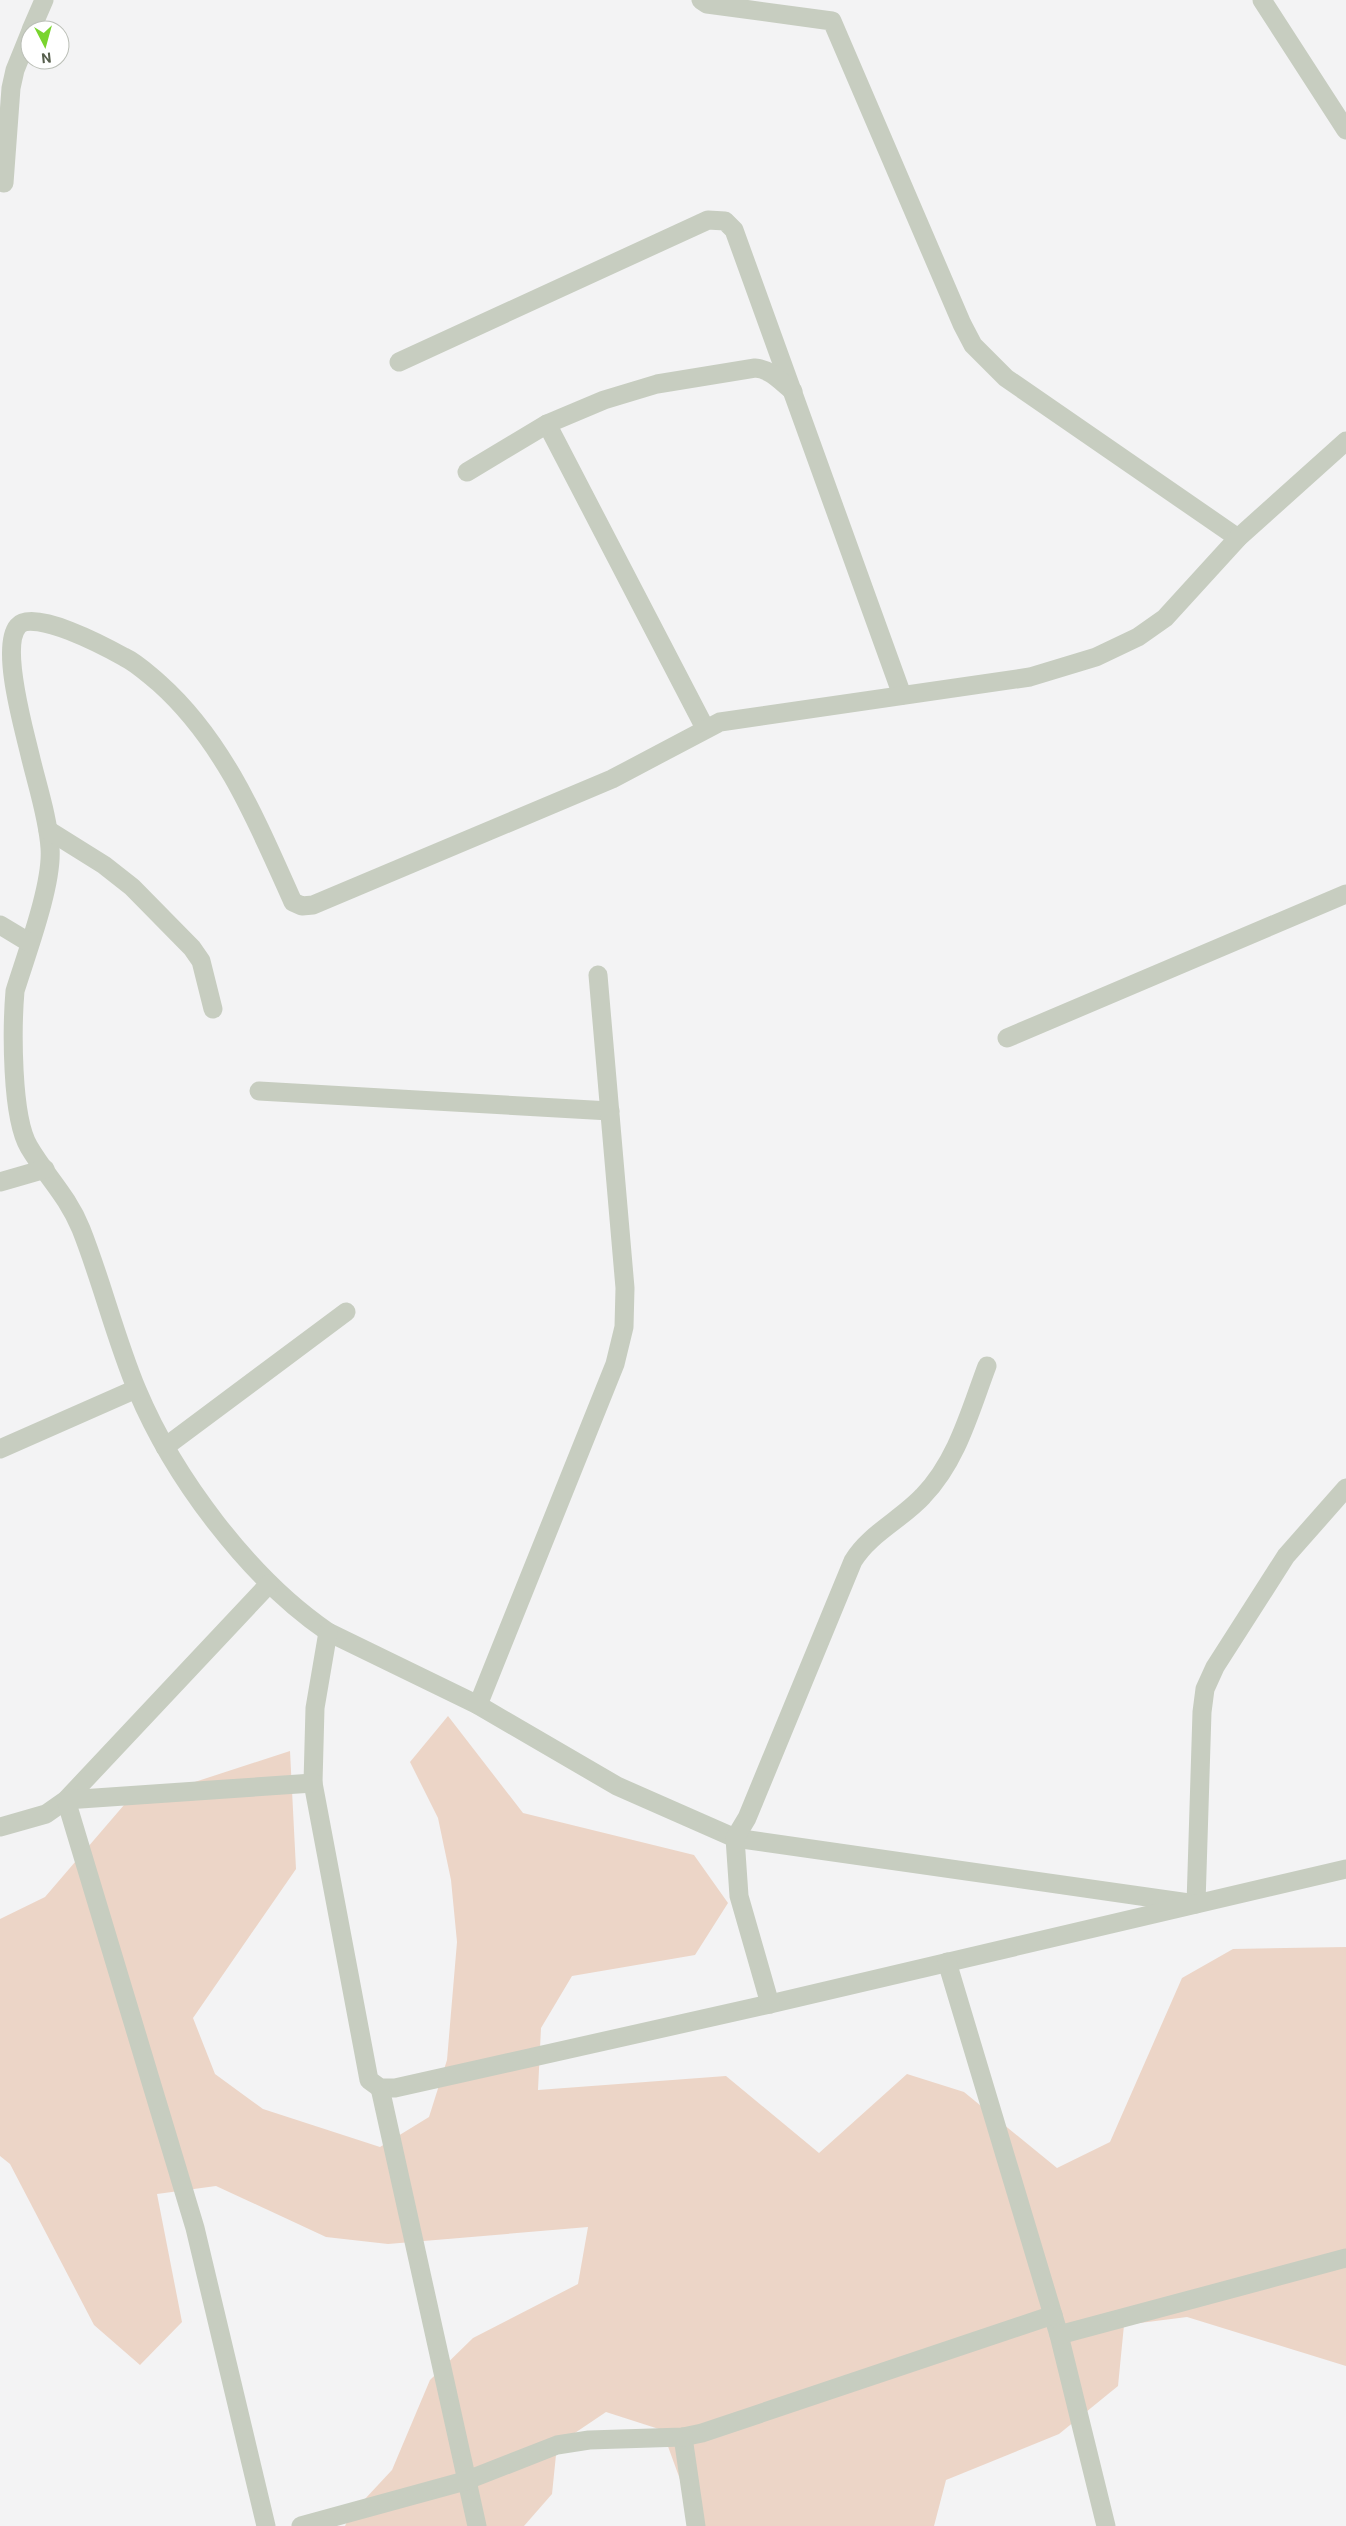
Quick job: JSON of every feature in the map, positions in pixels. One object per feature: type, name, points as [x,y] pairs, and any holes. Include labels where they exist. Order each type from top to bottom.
[{"type":"street","points":[[36,20],[44,0]]},
{"type":"street","points":[[701,0],[707,4],[832,20],[950,299],[973,345],[1006,378],[1238,538]]},
{"type":"street","points":[[1262,0],[1346,130]]},
{"type":"street","points":[[4,182],[11,88],[20,58]]},
{"type":"street","points":[[399,362],[708,220],[725,221],[734,230],[902,695]]},
{"type":"street","points":[[467,472],[548,424],[604,400],[657,384],[764,368],[794,392]]},
{"type":"street","points":[[548,424],[705,728]]},
{"type":"street","points":[[1196,1904],[735,1838],[617,1786],[478,1705],[328,1632],[306,1617],[269,1584],[192,1489],[165,1447],[136,1389],[80,1228],[63,1193],[29,1147],[8,1107],[15,991],[48,877],[50,850],[48,830],[18,706],[11,654],[12,638],[18,626],[28,621],[40,622],[92,640],[133,661],[176,699],[212,744],[244,793],[294,902],[302,906],[313,905],[612,779],[705,728],[732,718],[1030,677],[1096,657],[1138,637],[1165,618],[1238,538],[1346,441]]},
{"type":"street","points":[[48,830],[104,865],[132,887],[192,948],[201,961],[213,1009]]},
{"type":"street","points":[[1007,1038],[1346,894]]},
{"type":"street","points":[[0,925],[30,943]]},
{"type":"street","points":[[478,1705],[615,1364],[624,1328],[625,1288],[598,975]]},
{"type":"street","points":[[259,1091],[610,1111]]},
{"type":"street","points":[[0,1182],[45,1169]]},
{"type":"street","points":[[165,1447],[346,1312]]},
{"type":"street","points":[[770,2004],[739,1896],[735,1838],[747,1818],[853,1561],[862,1549],[923,1497],[943,1472],[958,1444],[987,1366]]},
{"type":"street","points":[[0,1449],[136,1389]]},
{"type":"street","points":[[1196,1904],[1202,1712],[1205,1689],[1215,1667],[1286,1556],[1346,1488]]},
{"type":"street","points":[[0,1827],[46,1814],[66,1800],[269,1584]]},
{"type":"street","points":[[328,1632],[315,1708],[313,1783],[369,2080],[380,2088],[395,2088],[770,2004],[1346,1869]]},
{"type":"street","points":[[66,1800],[313,1783]]},
{"type":"street","points":[[66,1800],[194,2228],[266,2526]]},
{"type":"street","points":[[947,1962],[1059,2335],[1106,2526]]},
{"type":"street","points":[[380,2088],[477,2526]]},
{"type":"street","points":[[1059,2335],[1346,2258]]},
{"type":"street","points":[[301,2526],[466,2481],[557,2445],[589,2440],[683,2437],[702,2433],[1053,2315]]},
{"type":"street","points":[[683,2437],[696,2526]]},
{"type":"shaded area","points":[[448,1716],[523,1813],[694,1855],[728,1903],[695,1955],[572,1976],[541,2028],[538,2090],[726,2076],[819,2153],[907,2074],[964,2092],[1057,2168],[1110,2142],[1182,1978],[1233,1949],[1346,1947],[1346,2366],[1187,2317],[1124,2325],[1118,2386],[1059,2434],[946,2480],[934,2526],[697,2526],[662,2430],[606,2412],[557,2445],[552,2494],[524,2526],[345,2526],[350,2515],[392,2470],[430,2380],[473,2338],[578,2284],[588,2227],[388,2244],[326,2237],[216,2186],[157,2194],[182,2322],[140,2365],[94,2325],[10,2164],[0,2156],[0,1919],[45,1897],[124,1805],[290,1751],[296,1869],[193,2018],[215,2074],[263,2109],[380,2147],[429,2117],[447,2060],[457,1942],[451,1880],[438,1818],[410,1762]]}]
